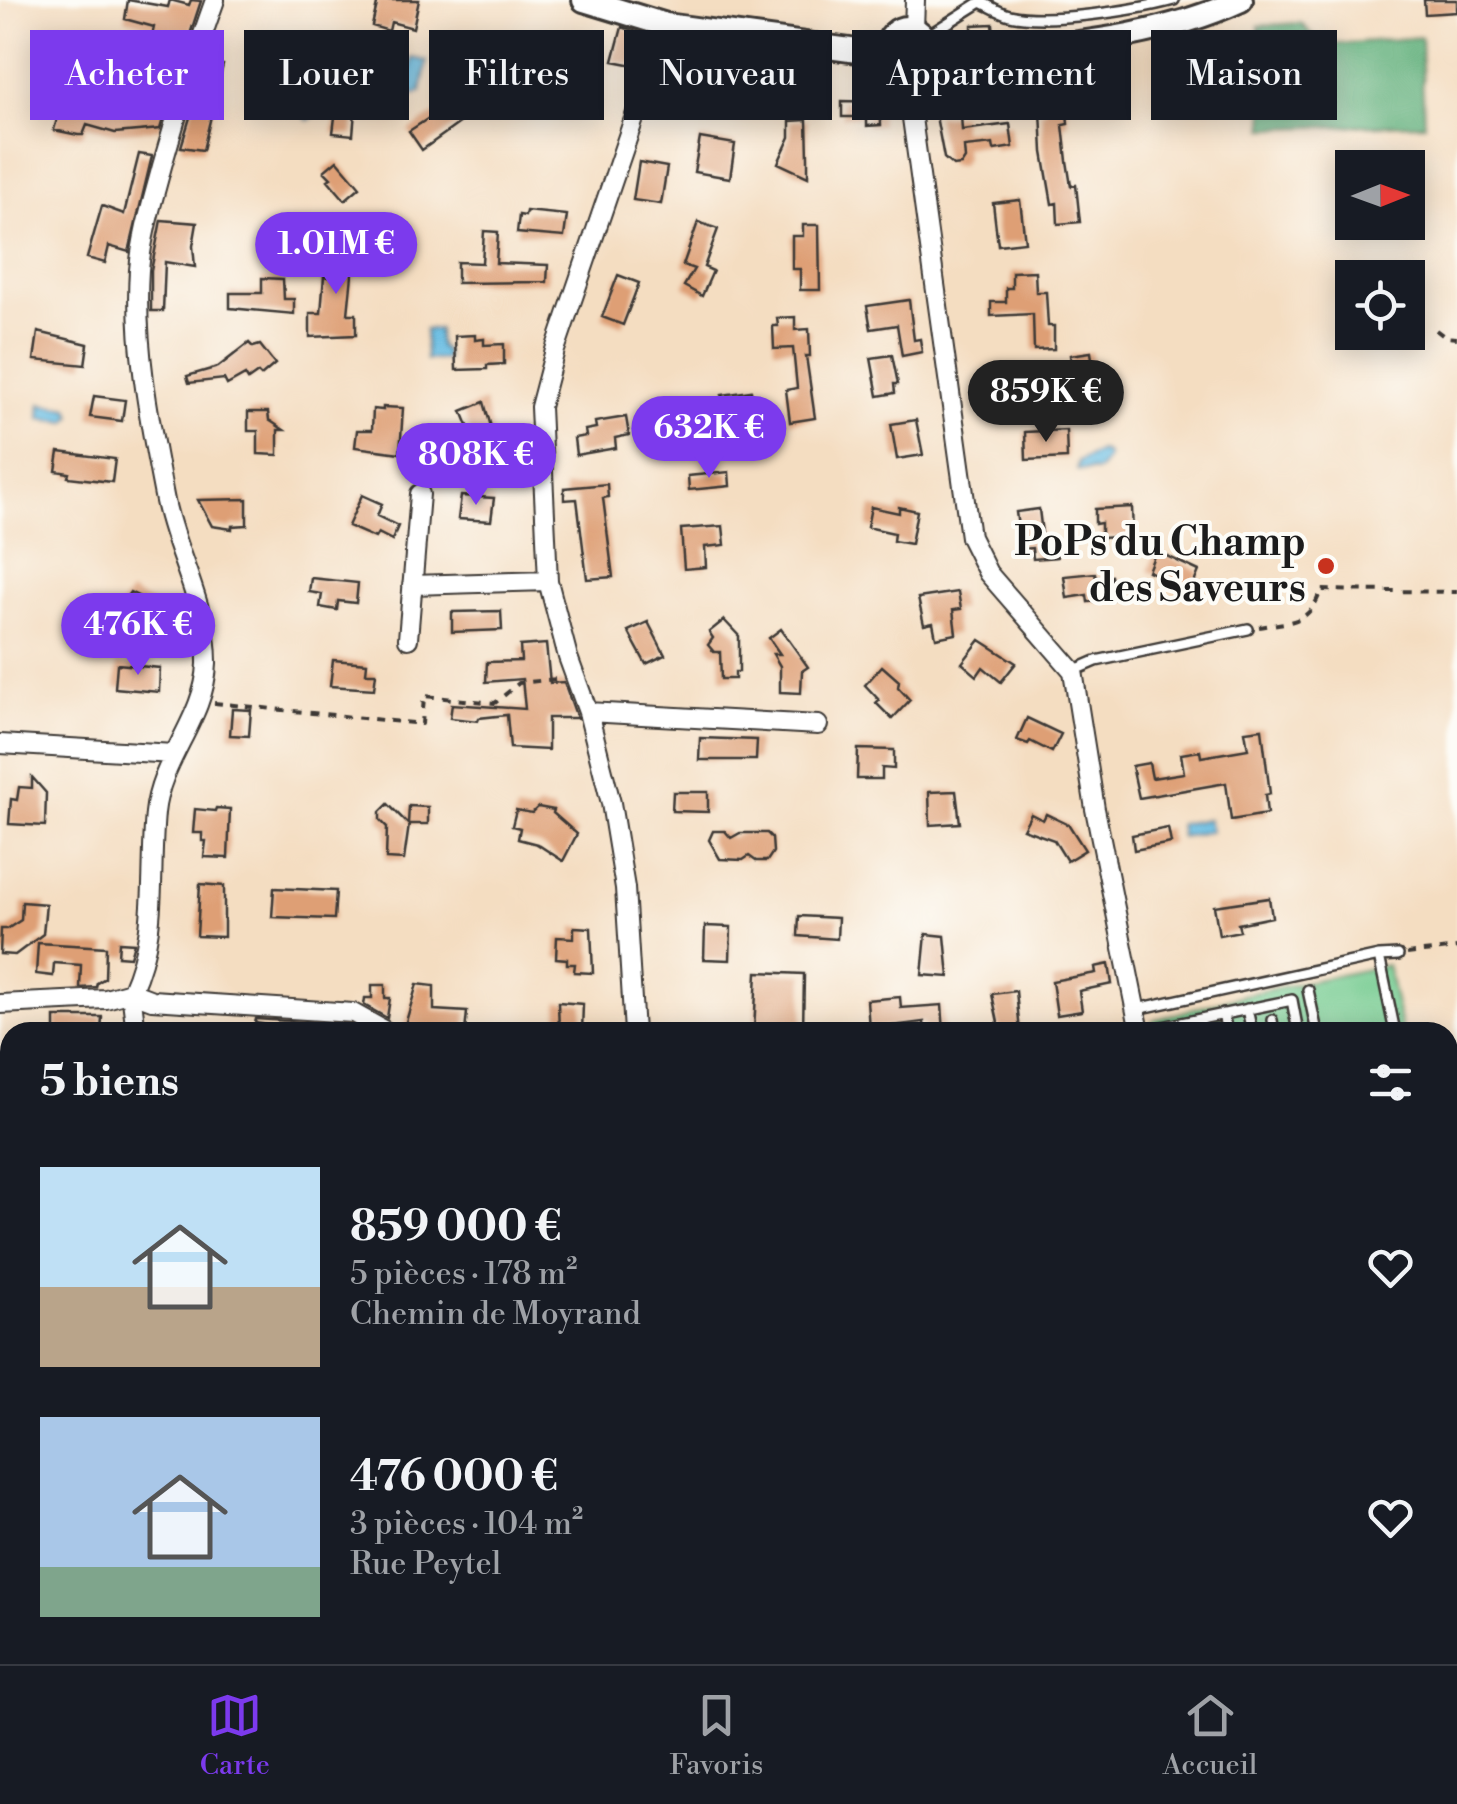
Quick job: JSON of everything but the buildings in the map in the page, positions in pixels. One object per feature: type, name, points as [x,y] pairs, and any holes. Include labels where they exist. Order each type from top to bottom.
[{"type":"main road","points":[[584,0],[666,26],[852,50]]},
{"type":"main road","points":[[1131,34],[1204,17],[1241,0]]},
{"type":"street","points":[[135,1022],[132,992],[150,939],[155,810],[166,770],[199,702],[207,664],[199,606],[168,520],[145,392],[139,275],[154,195],[189,70],[215,0]]},
{"type":"street","points":[[915,0],[917,30]]},
{"type":"street","points":[[633,1022],[625,888],[611,803],[548,581],[540,407],[555,350],[666,26]]},
{"type":"street","points":[[912,120],[970,536],[988,573],[1072,670],[1094,809],[1138,1022]]},
{"type":"street","points":[[408,639],[420,494]]},
{"type":"street","points":[[412,586],[548,581]]},
{"type":"street","points":[[588,712],[818,725]]},
{"type":"street","points":[[0,744],[174,754]]},
{"type":"street","points":[[0,1004],[106,999],[132,992],[152,1000],[353,1013],[369,1022]]},
{"type":"lane","points":[[940,30],[981,1],[1011,16],[1048,16],[1133,11],[1174,0]]},
{"type":"lane","points":[[1072,670],[1096,661],[1248,629]]},
{"type":"lane","points":[[1135,1010],[1398,955]]},
{"type":"lane","points":[[1379,956],[1394,1022]]},
{"type":"lane","points":[[1308,990],[1315,1022]]},
{"type":"lane","points":[[1200,1022],[1292,1000],[1296,1022]]},
{"type":"lane","points":[[1248,1009],[1250,1022]]},
{"type":"lane","points":[[1223,1014],[1225,1022]]},
{"type":"path","points":[[1436,330],[1445,337],[1457,338]]},
{"type":"path","points":[[1248,629],[1301,620],[1316,606],[1321,590],[1457,592]]},
{"type":"path","points":[[199,702],[422,724],[424,696],[495,702],[519,684],[575,677]]},
{"type":"path","points":[[1398,955],[1457,948]]},
{"type":"green space","points":[[1300,23],[1308,30],[1259,30],[1259,26]]},
{"type":"green space","points":[[1421,37],[1424,124],[1265,128],[1265,120],[1337,120],[1337,44]]},
{"type":"green space","points":[[1387,965],[1400,1022],[1152,1022],[1244,995]]},
{"type":"water","points":[[412,58],[427,61],[421,92],[415,95],[409,90]]},
{"type":"water","points":[[438,329],[439,346],[446,359],[426,360],[425,330]]},
{"type":"water","points":[[41,404],[69,408],[72,416],[67,422],[40,419]]},
{"type":"water","points":[[1100,451],[1108,458],[1098,471],[1077,470],[1078,462]]},
{"type":"water","points":[[1208,819],[1211,831],[1181,837],[1179,824]]},
{"type":"place","name":"PoPs du Champ des Saveurs","points":[[1326,566]]}]
